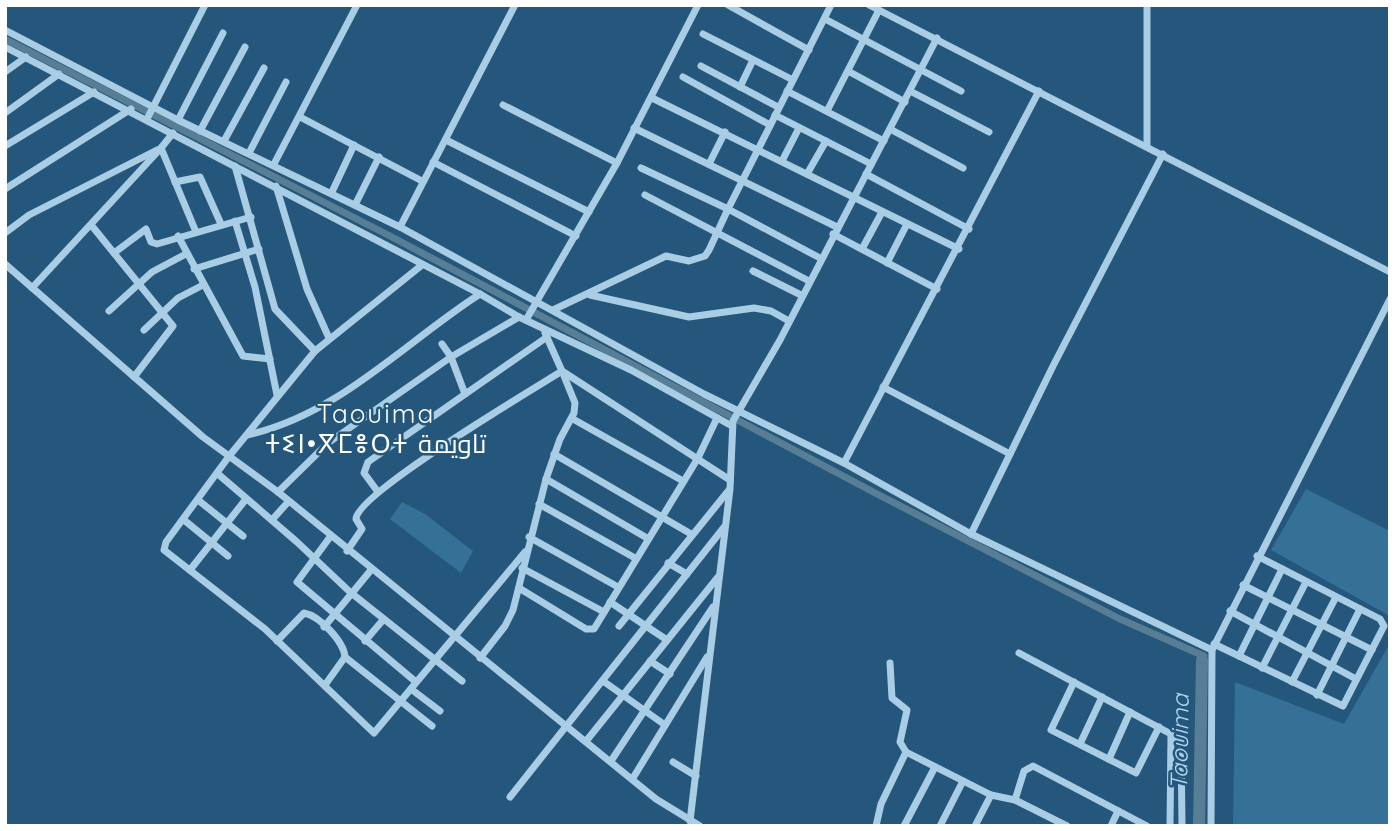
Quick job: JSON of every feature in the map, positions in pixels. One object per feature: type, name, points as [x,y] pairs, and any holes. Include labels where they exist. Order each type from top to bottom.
[{"type":"street","points":[[147,119],[205,5]]},
{"type":"street","points":[[274,164],[357,5]]},
{"type":"street","points":[[400,227],[515,5]]},
{"type":"street","points":[[278,492],[328,443],[451,358],[525,318],[536,304],[617,163],[698,5]]},
{"type":"street","points":[[728,5],[809,50]]},
{"type":"street","points":[[553,310],[666,256],[698,259],[705,256],[831,5]]},
{"type":"street","points":[[869,5],[1390,272]]},
{"type":"street","points":[[1147,5],[1147,146]]},
{"type":"street","points":[[827,111],[879,10]]},
{"type":"street","points":[[825,19],[961,92]]},
{"type":"street","points":[[5,30],[200,131],[274,164],[400,227],[536,304],[553,310],[704,394],[844,463],[971,534],[1343,706],[1372,650],[1383,622],[1257,556]]},
{"type":"street","points":[[178,120],[223,33]]},
{"type":"street","points":[[703,34],[793,80]]},
{"type":"street","points":[[690,821],[730,489],[733,423],[937,38]]},
{"type":"street","points":[[5,47],[131,109],[543,329],[631,370],[717,418],[733,423]]},
{"type":"street","points":[[200,131],[246,47]]},
{"type":"street","points":[[5,72],[26,57]]},
{"type":"street","points":[[740,87],[753,60]]},
{"type":"street","points":[[701,66],[778,107]]},
{"type":"street","points":[[224,141],[264,68]]},
{"type":"street","points":[[848,71],[905,102]]},
{"type":"street","points":[[5,113],[60,74]]},
{"type":"street","points":[[683,77],[770,125]]},
{"type":"street","points":[[249,153],[286,82]]},
{"type":"street","points":[[787,91],[884,141]]},
{"type":"street","points":[[910,91],[989,132]]},
{"type":"street","points":[[844,463],[959,249],[1039,91]]},
{"type":"street","points":[[5,146],[94,92]]},
{"type":"street","points":[[652,98],[959,249]]},
{"type":"street","points":[[503,105],[617,163]]},
{"type":"street","points":[[5,189],[131,109]]},
{"type":"street","points":[[775,115],[871,164]]},
{"type":"street","points":[[300,117],[422,181]]},
{"type":"street","points":[[634,128],[744,181],[937,289]]},
{"type":"street","points":[[782,161],[799,128]]},
{"type":"street","points":[[890,129],[963,168]]},
{"type":"street","points":[[709,164],[725,132]]},
{"type":"street","points":[[32,288],[92,226],[173,133]]},
{"type":"street","points":[[446,140],[589,212]]},
{"type":"street","points":[[807,174],[826,141]]},
{"type":"street","points":[[332,192],[354,145]]},
{"type":"street","points":[[161,148],[196,232]]},
{"type":"street","points":[[5,233],[29,215],[161,148]]},
{"type":"street","points":[[971,534],[1163,154]]},
{"type":"street","points":[[355,205],[379,158]]},
{"type":"street","points":[[433,162],[576,236]]},
{"type":"street","points":[[234,166],[251,217],[275,309],[315,351]]},
{"type":"street","points":[[641,168],[728,209],[820,258]]},
{"type":"street","points":[[866,174],[969,229]]},
{"type":"street","points":[[175,182],[200,177],[221,224]]},
{"type":"street","points":[[276,186],[307,289],[329,338]]},
{"type":"street","points":[[645,195],[809,281]]},
{"type":"street","points":[[862,249],[882,212]]},
{"type":"street","points":[[114,253],[146,229],[154,244],[251,217]]},
{"type":"street","points":[[235,221],[250,270],[277,395]]},
{"type":"street","points":[[887,263],[907,224]]},
{"type":"street","points":[[92,226],[173,328],[134,377]]},
{"type":"street","points":[[178,236],[244,358],[270,359]]},
{"type":"street","points":[[194,269],[259,249]]},
{"type":"street","points":[[109,311],[161,265],[186,254]]},
{"type":"street","points":[[5,264],[203,437],[278,492],[347,551],[587,740],[656,799],[700,826]]},
{"type":"street","points":[[422,265],[315,351],[230,455],[166,542],[164,550],[277,641],[374,733],[525,552]]},
{"type":"street","points":[[250,270],[264,267]]},
{"type":"street","points":[[753,271],[802,295]]},
{"type":"street","points":[[144,330],[162,312],[203,285]]},
{"type":"street","points":[[247,435],[279,426],[335,397],[480,294]]},
{"type":"street","points":[[589,295],[689,317],[754,307],[771,311],[789,321]]},
{"type":"street","points":[[1211,826],[1213,647],[1390,299]]},
{"type":"street","points":[[480,658],[505,626],[519,589],[525,552],[554,454],[573,419],[575,403],[543,329]]},
{"type":"street","points":[[378,492],[365,478],[365,466],[547,337]]},
{"type":"street","points":[[442,344],[451,358],[465,394]]},
{"type":"street","points":[[562,371],[730,480]]},
{"type":"street","points":[[347,551],[362,529],[356,519],[358,511],[378,492],[466,431],[562,371]]},
{"type":"street","points":[[883,387],[1010,454]]},
{"type":"street","points":[[519,589],[589,630],[594,629],[698,458],[717,418]]},
{"type":"street","points":[[573,419],[683,481]]},
{"type":"street","points":[[554,454],[691,534]]},
{"type":"street","points":[[218,474],[383,620],[462,681]]},
{"type":"street","points":[[546,479],[647,538]]},
{"type":"street","points":[[619,626],[668,562],[730,489]]},
{"type":"street","points":[[190,570],[246,499]]},
{"type":"street","points":[[198,500],[243,536]]},
{"type":"street","points":[[272,520],[288,502]]},
{"type":"street","points":[[539,504],[635,558]]},
{"type":"street","points":[[184,520],[228,556]]},
{"type":"street","points":[[510,797],[726,525]]},
{"type":"street","points":[[330,537],[297,582],[440,711]]},
{"type":"street","points":[[529,537],[618,587]]},
{"type":"street","points":[[668,562],[687,574]]},
{"type":"street","points":[[522,568],[604,612]]},
{"type":"street","points":[[1239,656],[1282,569]]},
{"type":"street","points":[[324,627],[350,592],[371,570]]},
{"type":"street","points":[[587,740],[719,576]]},
{"type":"street","points":[[1262,668],[1306,582]]},
{"type":"street","points":[[1243,585],[1372,650]]},
{"type":"street","points":[[1292,682],[1336,597]]},
{"type":"street","points":[[610,602],[667,640]]},
{"type":"street","points":[[611,761],[715,604]]},
{"type":"street","points":[[1317,695],[1360,609]]},
{"type":"street","points":[[1230,611],[1356,679]]},
{"type":"street","points":[[277,641],[304,613],[312,614],[344,648],[345,657],[325,685]]},
{"type":"street","points":[[365,641],[383,620]]},
{"type":"street","points":[[1019,653],[1181,740],[1182,826]]},
{"type":"street","points":[[633,778],[709,654]]},
{"type":"street","points":[[345,657],[432,726]]},
{"type":"street","points":[[650,662],[670,674]]},
{"type":"street","points":[[891,663],[892,698],[907,713],[900,743],[906,752],[991,795],[1015,800],[1067,826]]},
{"type":"street","points":[[603,681],[665,725]]},
{"type":"street","points":[[1074,682],[1051,730],[1136,773],[1159,727]]},
{"type":"street","points":[[1080,744],[1102,697]]},
{"type":"street","points":[[1109,759],[1130,712]]},
{"type":"street","points":[[1170,826],[1171,734]]},
{"type":"street","points":[[876,826],[881,804],[906,752]]},
{"type":"street","points":[[673,762],[696,776]]},
{"type":"street","points":[[1015,800],[1024,771],[1033,766],[1147,826]]},
{"type":"street","points":[[904,826],[935,767]]},
{"type":"street","points":[[940,826],[963,780]]},
{"type":"street","points":[[975,826],[991,795]]},
{"type":"street","points":[[1111,826],[1118,811]]},
{"type":"shaded area","points":[[1306,489],[1390,531],[1390,616],[1271,550]]},
{"type":"shaded area","points":[[402,502],[425,514],[473,551],[461,573],[390,519]]},
{"type":"shaded area","points":[[1390,643],[1390,826],[1233,826],[1235,682],[1344,724]]},
{"type":"waterway","points":[[5,39],[390,236],[879,495],[1120,619],[1204,656],[1202,660]]},
{"type":"waterway","name":"Taouima","points":[[1199,826],[1202,660]]},
{"type":"district","name":"Taouima ⵜⵉⵏ•ⴳⵎⴻⵔⵜ تاويمة","points":[[376,428]]}]
